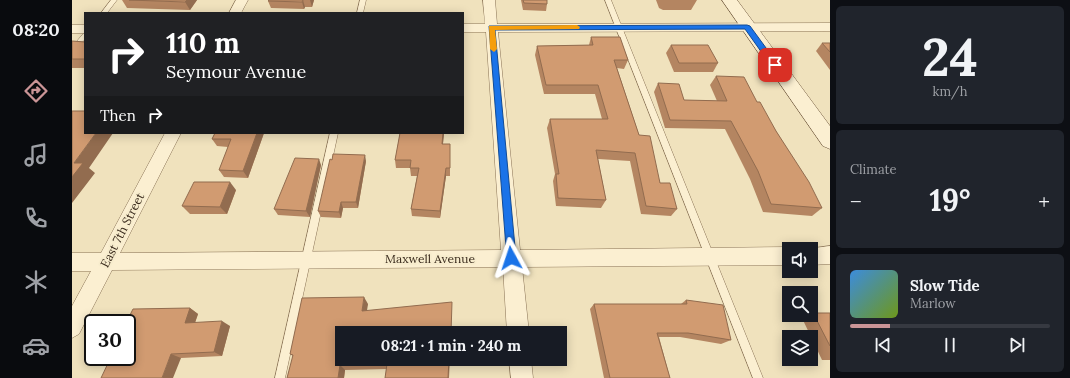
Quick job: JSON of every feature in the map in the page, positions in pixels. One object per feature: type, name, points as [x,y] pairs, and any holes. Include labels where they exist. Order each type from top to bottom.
[{"type":"street","points":[[236,12],[242,0]]},
{"type":"street","points":[[489,0],[517,326]]},
{"type":"street","points":[[729,0],[830,141]]},
{"type":"street","points":[[464,28],[830,27]]},
{"type":"street","points":[[72,29],[84,29]]},
{"type":"street","name":"East 7th Street","points":[[72,327],[172,134]]},
{"type":"street","points":[[818,256],[830,255]]},
{"type":"street","name":"Maxwell Avenue","points":[[72,262],[782,256]]},
{"type":"street","points":[[521,366],[522,378]]},
{"type":"lane","points":[[105,12],[114,0]]},
{"type":"lane","points":[[360,12],[363,0]]},
{"type":"lane","points":[[608,0],[758,378]]},
{"type":"lane","points":[[72,50],[84,36]]},
{"type":"lane","points":[[280,378],[334,134]]},
{"type":"building","points":[[129,0],[187,0],[185,2]]},
{"type":"building","points":[[303,0],[302,2],[268,1]]},
{"type":"building","points":[[523,0],[547,0],[547,4],[524,3]]},
{"type":"building","points":[[591,37],[620,37],[628,60],[614,60],[639,135],[650,136],[660,183],[670,183],[677,209],[646,206],[635,153],[596,150],[606,200],[558,198],[556,174],[559,174],[550,119],[608,119],[598,85],[546,85],[537,46],[593,45]]},
{"type":"building","points":[[72,41],[84,42],[84,59],[72,59]]},
{"type":"building","points":[[822,43],[830,43],[830,52]]},
{"type":"building","points":[[671,45],[708,45],[718,63],[679,63]]},
{"type":"building","points":[[716,76],[744,77],[757,102],[760,102],[776,131],[809,182],[822,208],[771,204],[758,171],[731,121],[670,120],[658,83],[679,84],[684,100],[727,101]]},
{"type":"building","points":[[72,111],[84,111],[84,134],[95,134],[74,163],[83,163],[72,177]]},
{"type":"building","points":[[214,134],[257,134],[243,171],[219,170],[231,139],[212,139]]},
{"type":"building","points":[[400,134],[443,134],[442,144],[450,144],[450,168],[446,168],[440,211],[411,209],[419,168],[410,168],[411,160],[395,160]]},
{"type":"building","points":[[333,154],[365,155],[356,202],[341,202],[339,212],[318,211],[330,159],[332,160]]},
{"type":"building","points":[[295,158],[319,159],[306,211],[274,209]]},
{"type":"building","points":[[194,182],[230,182],[220,207],[182,206]]},
{"type":"building","points":[[364,297],[362,311],[452,302],[451,326],[335,326],[335,366],[340,366],[338,378],[287,378],[293,355],[290,354],[302,298]]},
{"type":"building","points":[[686,300],[723,305],[731,340],[688,333],[657,333],[670,378],[610,378],[594,304],[687,304]]},
{"type":"building","points":[[190,308],[185,323],[222,321],[214,352],[171,354],[162,378],[101,378],[107,366],[136,366],[136,314],[130,314],[133,309]]},
{"type":"building","points":[[818,313],[830,313],[830,346],[818,322]]},
{"type":"building","points":[[387,366],[449,366],[448,378],[385,378]]},
{"type":"slow traffic","points":[[494,49],[492,28],[577,27]]},
{"type":"route","points":[[511,258],[492,28],[747,27],[775,65]]}]
